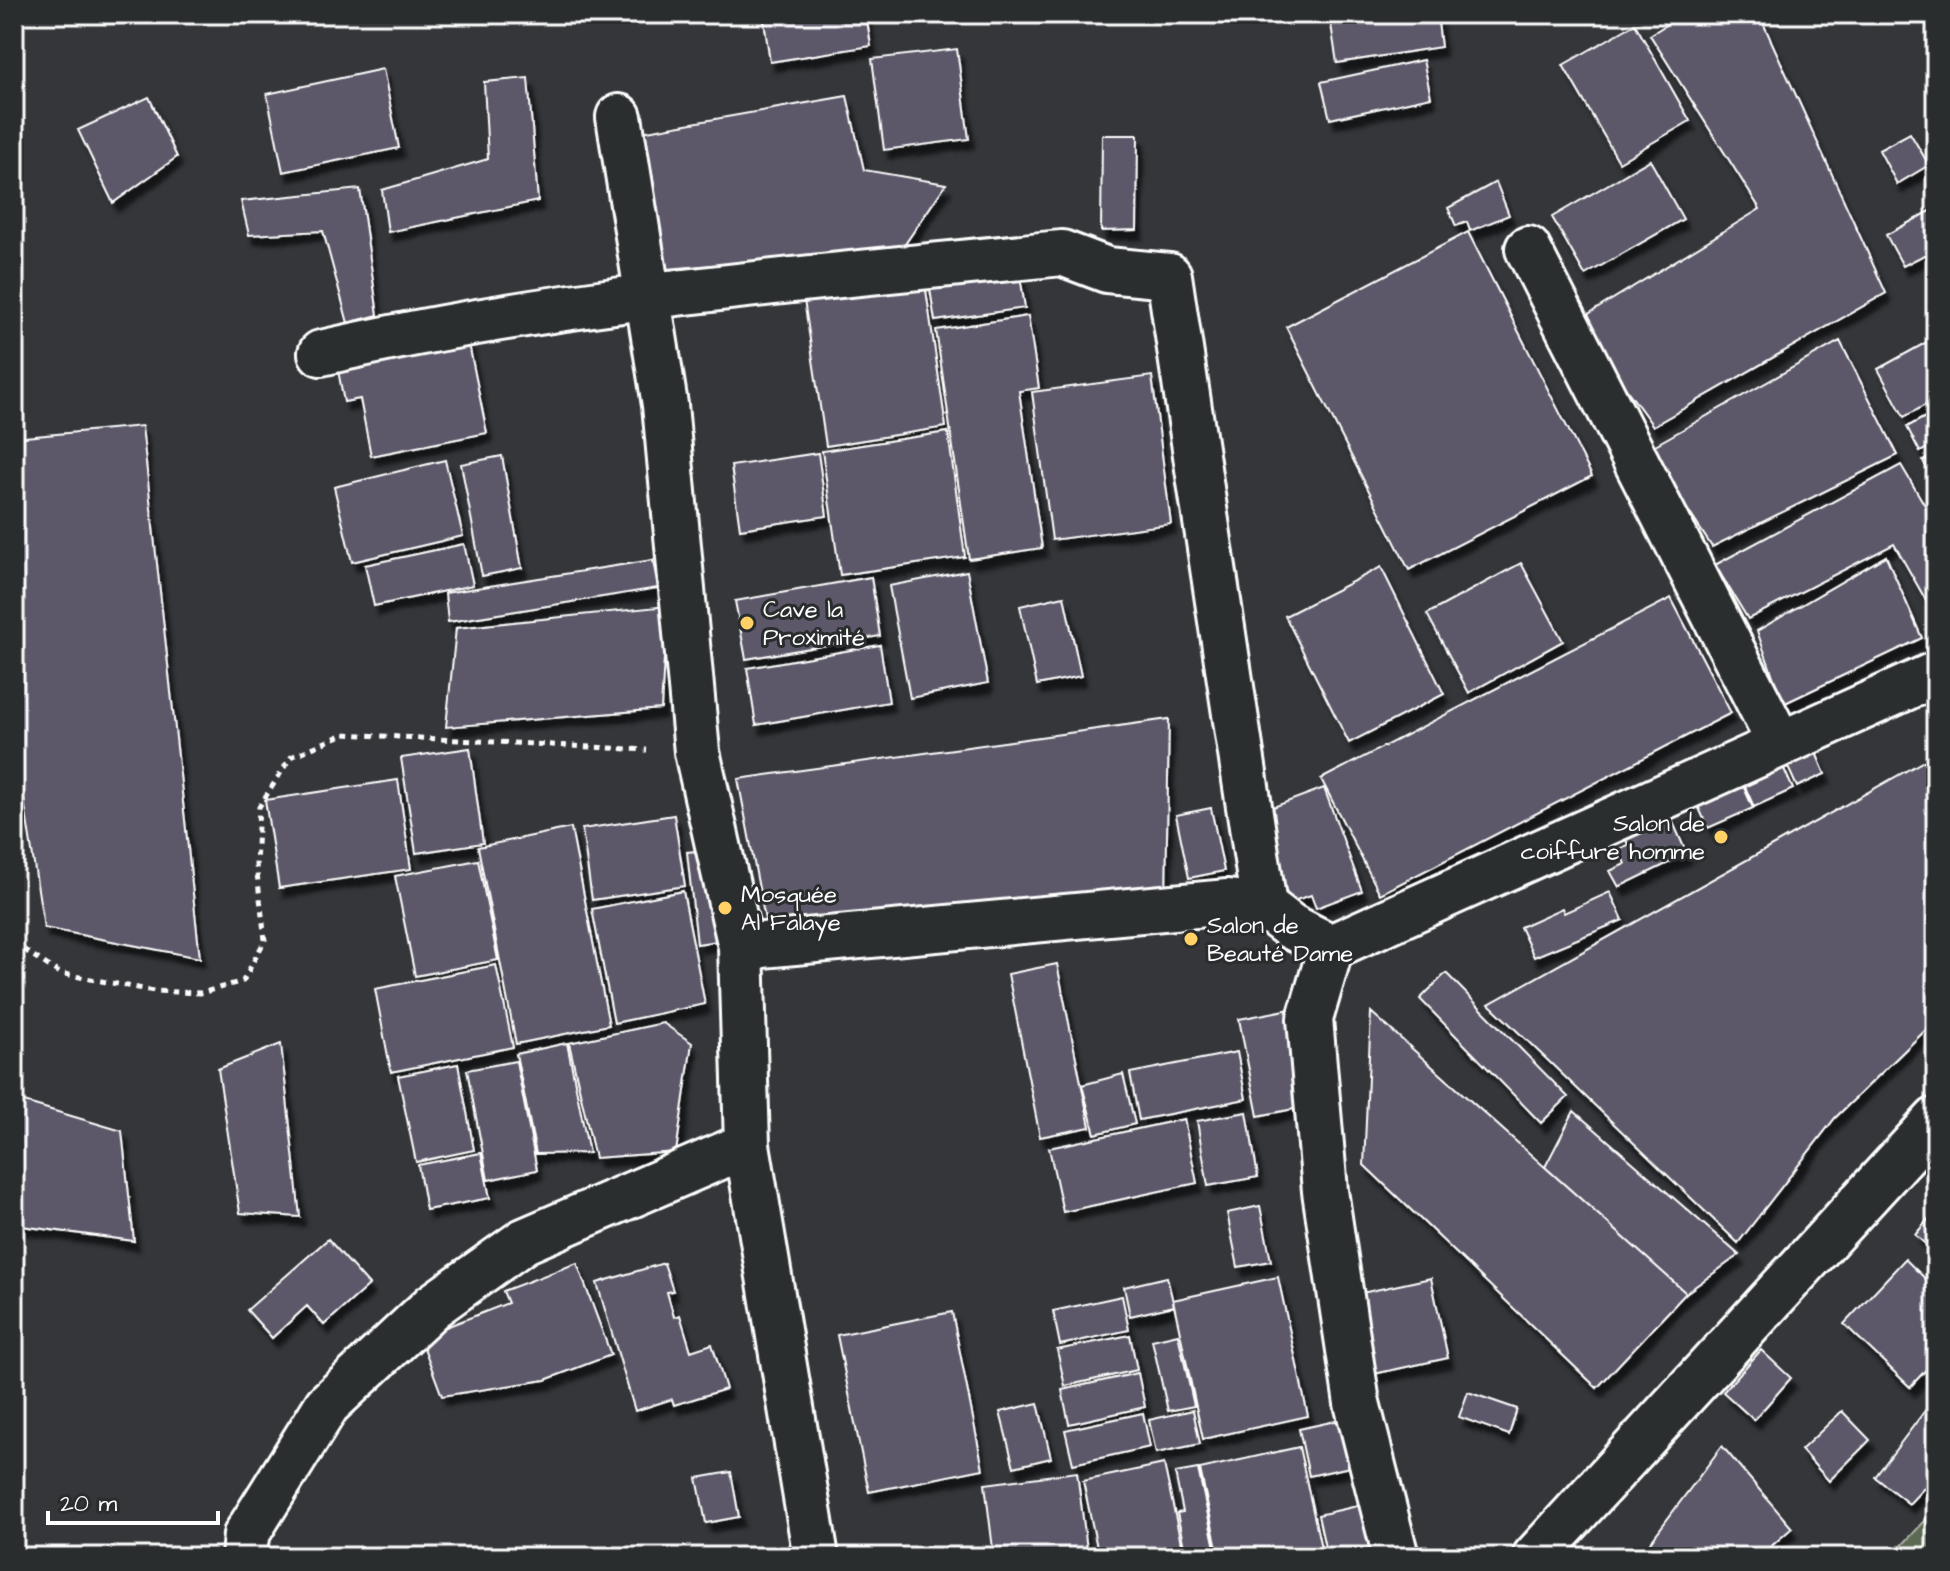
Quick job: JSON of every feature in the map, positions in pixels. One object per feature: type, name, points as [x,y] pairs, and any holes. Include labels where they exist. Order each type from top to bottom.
[{"type":"street","points":[[619,117],[665,405],[697,752],[741,947],[747,1145],[816,1557]]},
{"type":"street","points":[[1528,249],[1780,744]]},
{"type":"street","points":[[321,353],[425,329],[646,295],[1062,253],[1107,270],[1169,276],[1264,906]]},
{"type":"street","points":[[1396,1557],[1357,1403],[1325,1191],[1310,1019],[1331,947],[1936,674]]},
{"type":"street","points":[[741,947],[1228,902],[1264,906],[1290,926],[1331,947]]},
{"type":"street","points":[[1535,1557],[1936,1120]]},
{"type":"street","points":[[244,1557],[246,1535],[327,1405],[433,1306],[524,1241],[747,1145]]},
{"type":"path","points":[[14,943],[59,973],[154,991],[201,993],[243,981],[265,940],[256,865],[259,807],[291,757],[344,734],[697,752]]},
{"type":"green space","points":[[1936,1509],[1936,1557],[1891,1557]]},
{"type":"building","points":[[763,14],[866,14],[871,46],[770,62]]},
{"type":"building","points":[[1358,14],[1437,14],[1441,47],[1337,63],[1330,18]]},
{"type":"building","points":[[1683,14],[1759,14],[1886,293],[1653,426],[1577,321],[1760,209],[1650,35]]},
{"type":"building","points":[[1635,24],[1690,121],[1619,162],[1563,65]]},
{"type":"building","points":[[957,49],[969,139],[884,150],[872,59]]},
{"type":"building","points":[[1423,60],[1431,97],[1330,119],[1321,82]]},
{"type":"building","points":[[383,69],[399,148],[283,172],[267,94]]},
{"type":"building","points":[[528,78],[538,201],[388,232],[382,190],[488,159],[484,82]]},
{"type":"building","points":[[847,96],[864,170],[946,184],[901,250],[666,269],[641,132]]},
{"type":"building","points":[[149,97],[177,157],[113,203],[78,130]]},
{"type":"building","points":[[1910,133],[1929,165],[1897,184],[1879,150]]},
{"type":"building","points":[[1102,135],[1138,135],[1137,230],[1101,231]]},
{"type":"building","points":[[1650,160],[1683,219],[1585,275],[1552,217]]},
{"type":"building","points":[[1496,182],[1509,215],[1470,231],[1467,222],[1456,226],[1448,208]]},
{"type":"building","points":[[360,189],[378,315],[348,323],[323,231],[249,235],[241,201]]},
{"type":"building","points":[[1936,208],[1936,249],[1903,266],[1886,235]]},
{"type":"building","points":[[1468,232],[1592,476],[1409,570],[1286,327]]},
{"type":"building","points":[[1018,262],[1025,308],[935,321],[928,276]]},
{"type":"building","points":[[925,283],[946,427],[826,446],[804,300]]},
{"type":"building","points":[[1028,316],[1039,388],[1019,391],[1042,548],[969,559],[936,330]]},
{"type":"building","points":[[1936,337],[1936,399],[1904,417],[1878,369]]},
{"type":"building","points":[[468,339],[487,433],[371,456],[360,399],[344,402],[337,365]]},
{"type":"building","points":[[1840,341],[1898,455],[1712,547],[1648,449]]},
{"type":"building","points":[[1152,376],[1171,524],[1052,540],[1032,392]]},
{"type":"building","points":[[1936,411],[1936,443],[1920,452],[1907,427]]},
{"type":"building","points":[[142,426],[200,958],[44,928],[14,737],[14,438]]},
{"type":"building","points":[[948,432],[965,557],[840,575],[822,451]]},
{"type":"building","points":[[818,453],[827,516],[740,529],[731,466]]},
{"type":"building","points":[[1936,454],[1936,485],[1923,461]]},
{"type":"building","points":[[502,456],[522,568],[482,576],[461,464]]},
{"type":"building","points":[[445,460],[463,536],[352,562],[334,487]]},
{"type":"building","points":[[1901,465],[1936,524],[1936,618],[1894,544],[1748,619],[1715,565]]},
{"type":"building","points":[[464,544],[473,585],[374,606],[365,565]]},
{"type":"building","points":[[1886,556],[1922,638],[1783,704],[1757,631]]},
{"type":"building","points":[[653,560],[658,588],[448,622],[445,593]]},
{"type":"building","points":[[1521,563],[1563,641],[1469,693],[1427,614]]},
{"type":"building","points":[[1381,567],[1444,694],[1349,743],[1285,616]]},
{"type":"building","points":[[967,571],[988,683],[910,698],[889,586]]},
{"type":"building","points":[[871,577],[880,636],[746,659],[735,601]]},
{"type":"building","points":[[1064,596],[1081,676],[1037,685],[1020,606]]},
{"type":"building","points":[[1671,598],[1731,713],[1380,894],[1321,779]]},
{"type":"building","points":[[667,606],[661,709],[446,727],[456,628]]},
{"type":"building","points":[[880,645],[889,702],[756,725],[747,668]]},
{"type":"building","points":[[1169,719],[1166,896],[766,925],[738,779]]},
{"type":"building","points":[[1811,741],[1825,774],[1797,787],[1782,754]]},
{"type":"building","points":[[470,748],[483,843],[416,853],[401,758]]},
{"type":"building","points":[[1777,753],[1793,789],[1754,807],[1738,771]]},
{"type":"building","points":[[1931,757],[1936,762],[1936,1020],[1835,1118],[1738,1243],[1489,1004]]},
{"type":"building","points":[[1738,774],[1753,808],[1708,828],[1693,795]]},
{"type":"building","points":[[398,780],[411,869],[279,888],[265,800]]},
{"type":"building","points":[[1324,788],[1362,891],[1316,908],[1311,895],[1290,902],[1257,813]]},
{"type":"building","points":[[1211,808],[1224,871],[1189,878],[1176,815]]},
{"type":"building","points":[[1668,811],[1687,854],[1619,887],[1610,871],[1625,864],[1619,849],[1628,845],[1623,832]]},
{"type":"building","points":[[674,815],[685,886],[592,900],[582,829]]},
{"type":"building","points":[[571,828],[609,1025],[516,1044],[478,847]]},
{"type":"building","points":[[715,849],[724,940],[697,944],[687,852]]},
{"type":"building","points":[[478,860],[498,960],[415,976],[395,876]]},
{"type":"building","points":[[683,891],[705,1004],[614,1023],[592,909]]},
{"type":"building","points":[[1610,892],[1623,920],[1534,957],[1520,927],[1562,908],[1564,913]]},
{"type":"building","points":[[1057,964],[1090,1127],[1040,1137],[1008,974]]},
{"type":"building","points":[[496,965],[513,1047],[391,1072],[375,989]]},
{"type":"building","points":[[1446,973],[1568,1097],[1541,1123],[1420,999]]},
{"type":"building","points":[[1296,1008],[1314,1105],[1258,1116],[1239,1019]]},
{"type":"building","points":[[1371,1012],[1686,1293],[1597,1388],[1364,1165]]},
{"type":"building","points":[[663,1023],[692,1043],[676,1152],[595,1158],[569,1043]]},
{"type":"building","points":[[567,1043],[589,1153],[536,1154],[516,1054]]},
{"type":"building","points":[[281,1044],[300,1217],[240,1213],[218,1069]]},
{"type":"building","points":[[1237,1052],[1246,1099],[1139,1120],[1130,1073]]},
{"type":"building","points":[[516,1061],[537,1170],[488,1180],[467,1070]]},
{"type":"building","points":[[458,1064],[474,1150],[416,1162],[398,1076]]},
{"type":"building","points":[[1123,1074],[1135,1124],[1095,1134],[1082,1085]]},
{"type":"building","points":[[14,1099],[122,1131],[134,1241],[14,1225]]},
{"type":"building","points":[[1574,1111],[1739,1255],[1686,1293],[1545,1167]]},
{"type":"building","points":[[1247,1112],[1258,1177],[1208,1186],[1197,1121]]},
{"type":"building","points":[[1184,1119],[1197,1183],[1063,1212],[1049,1148]]},
{"type":"building","points":[[481,1153],[490,1198],[426,1210],[418,1165]]},
{"type":"building","points":[[1260,1206],[1271,1261],[1238,1267],[1227,1213]]},
{"type":"building","points":[[1936,1210],[1936,1253],[1915,1235]]},
{"type":"building","points":[[328,1239],[369,1285],[324,1325],[307,1306],[272,1338],[247,1310]]},
{"type":"building","points":[[1905,1259],[1936,1289],[1936,1359],[1910,1387],[1844,1324]]},
{"type":"building","points":[[577,1263],[611,1355],[545,1380],[442,1396],[420,1337],[508,1303],[503,1291]]},
{"type":"building","points":[[664,1263],[673,1291],[667,1292],[674,1317],[680,1315],[691,1351],[712,1344],[726,1389],[674,1405],[672,1399],[635,1411],[597,1283]]},
{"type":"building","points":[[1167,1277],[1174,1306],[1130,1316],[1124,1287]]},
{"type":"building","points":[[1278,1277],[1308,1416],[1203,1439],[1173,1300]]},
{"type":"building","points":[[1431,1278],[1448,1358],[1374,1374],[1357,1294]]},
{"type":"building","points":[[1122,1296],[1129,1330],[1060,1345],[1053,1311]]},
{"type":"building","points":[[952,1312],[983,1469],[869,1492],[837,1335]]},
{"type":"building","points":[[1178,1334],[1194,1406],[1168,1411],[1152,1340]]},
{"type":"building","points":[[1130,1335],[1137,1370],[1065,1386],[1057,1350]]},
{"type":"building","points":[[1761,1350],[1791,1378],[1754,1420],[1723,1392]]},
{"type":"building","points":[[1138,1373],[1145,1407],[1069,1424],[1062,1390]]},
{"type":"building","points":[[1468,1392],[1517,1409],[1509,1435],[1459,1417]]},
{"type":"building","points":[[1936,1396],[1936,1475],[1909,1504],[1875,1477]]},
{"type":"building","points":[[1038,1403],[1051,1458],[1014,1467],[1000,1412]]},
{"type":"building","points":[[1193,1410],[1200,1444],[1156,1453],[1149,1420]]},
{"type":"building","points":[[1842,1411],[1870,1440],[1829,1481],[1801,1450]]},
{"type":"building","points":[[1143,1413],[1150,1447],[1073,1464],[1065,1430]]},
{"type":"building","points":[[1349,1418],[1359,1465],[1309,1476],[1299,1429]]},
{"type":"building","points":[[1722,1446],[1792,1528],[1759,1557],[1639,1557]]},
{"type":"building","points":[[1299,1447],[1323,1557],[1219,1557],[1200,1469]]},
{"type":"building","points":[[1164,1464],[1184,1557],[1099,1557],[1083,1481]]},
{"type":"building","points":[[1198,1469],[1217,1557],[1186,1557],[1177,1513],[1183,1512],[1175,1473]]},
{"type":"building","points":[[731,1472],[739,1517],[706,1523],[697,1478]]},
{"type":"building","points":[[1077,1472],[1088,1557],[994,1557],[985,1484]]},
{"type":"building","points":[[1366,1504],[1376,1551],[1327,1557],[1318,1515]]},
{"type":"place","name":"Cave la Proximité","points":[[747,623]]},
{"type":"place","name":"Salon de coiffure homme","points":[[1721,837]]},
{"type":"place","name":"Mosquée Al Falaye","points":[[725,908]]},
{"type":"place","name":"Salon de Beauté Dame","points":[[1191,939]]}]
